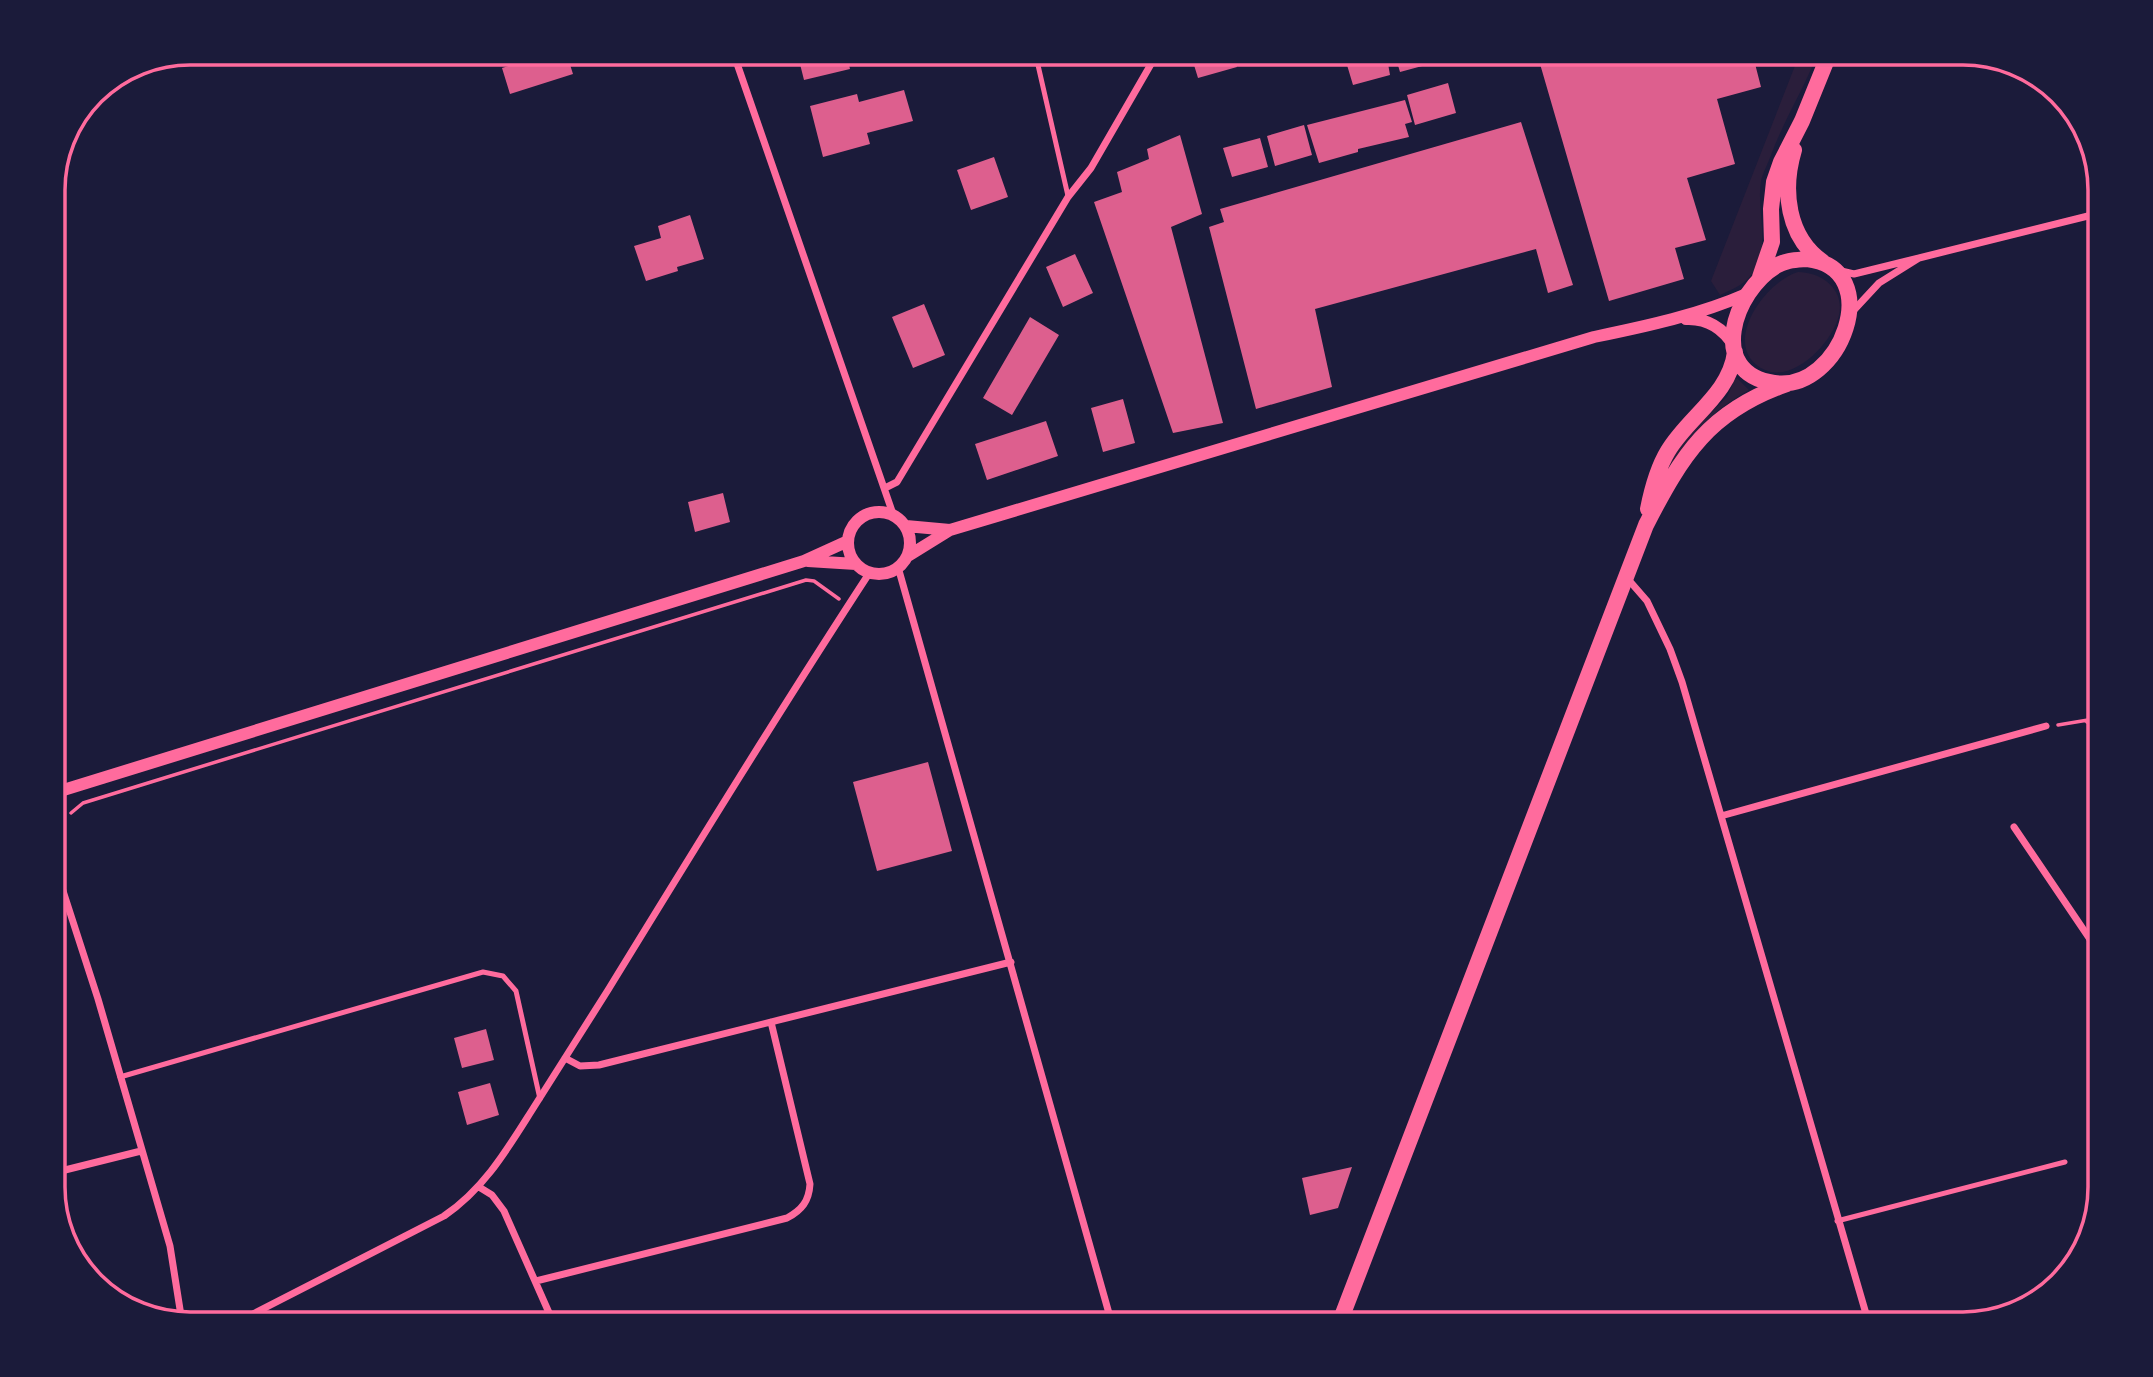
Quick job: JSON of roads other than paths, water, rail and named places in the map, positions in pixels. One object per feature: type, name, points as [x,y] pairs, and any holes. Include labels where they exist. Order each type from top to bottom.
[{"type":"main road","points":[[1787,384],[1772,383],[1752,375],[1740,362],[1732,335],[1736,315],[1759,278],[1772,242],[1774,182],[1825,65]]},
{"type":"main road","points":[[1344,1312],[1646,525],[1681,460],[1702,437],[1724,416],[1759,394],[1806,379],[1822,367],[1846,330],[1851,307],[1846,286],[1837,273],[1816,257],[1800,238],[1790,216],[1788,176],[1802,121]]},
{"type":"main road","points":[[1749,293],[1763,276],[1784,262],[1807,259],[1827,266]]},
{"type":"main road","points":[[1646,525],[1651,491],[1668,451],[1728,378],[1734,364],[1735,349]]},
{"type":"street","points":[[738,65],[893,514]]},
{"type":"street","points":[[885,488],[897,482],[1068,197],[1091,168],[1150,65]]},
{"type":"street","points":[[1827,266],[1854,274],[2088,216]]},
{"type":"street","points":[[1849,317],[1857,304],[1879,283],[1919,258]]},
{"type":"street","points":[[908,556],[910,535],[906,526],[893,514],[883,511],[863,516],[855,523],[848,541],[851,557],[856,564],[870,572],[885,574],[950,530],[1594,337],[1671,320],[1749,293]]},
{"type":"street","points":[[1671,320],[1693,319],[1714,324],[1722,330],[1735,349]]},
{"type":"street","points":[[906,526],[950,530]]},
{"type":"street","points":[[65,786],[804,561],[848,541]]},
{"type":"street","points":[[804,561],[856,564]]},
{"type":"street","points":[[898,567],[1108,1312]]},
{"type":"street","points":[[257,1312],[444,1216],[465,1202],[479,1187],[540,1099],[818,650],[870,572]]},
{"type":"street","points":[[1626,578],[1647,601],[1670,649],[1865,1312]]},
{"type":"street","points":[[1721,816],[2046,726]]},
{"type":"street","points":[[2014,827],[2088,935]]},
{"type":"street","points":[[65,897],[98,999],[170,1246],[180,1311]]},
{"type":"street","points":[[565,1058],[580,1066],[598,1065],[1011,962]]},
{"type":"street","points":[[536,1282],[797,1213],[805,1204],[810,1184],[771,1022]]},
{"type":"street","points":[[65,1170],[141,1151]]},
{"type":"street","points":[[479,1187],[492,1195],[504,1211],[549,1312]]},
{"type":"lane","points":[[1038,65],[1068,197]]},
{"type":"lane","points":[[120,1077],[483,972],[503,975],[516,991],[540,1099]]},
{"type":"lane","points":[[1837,1221],[2065,1163]]}]
